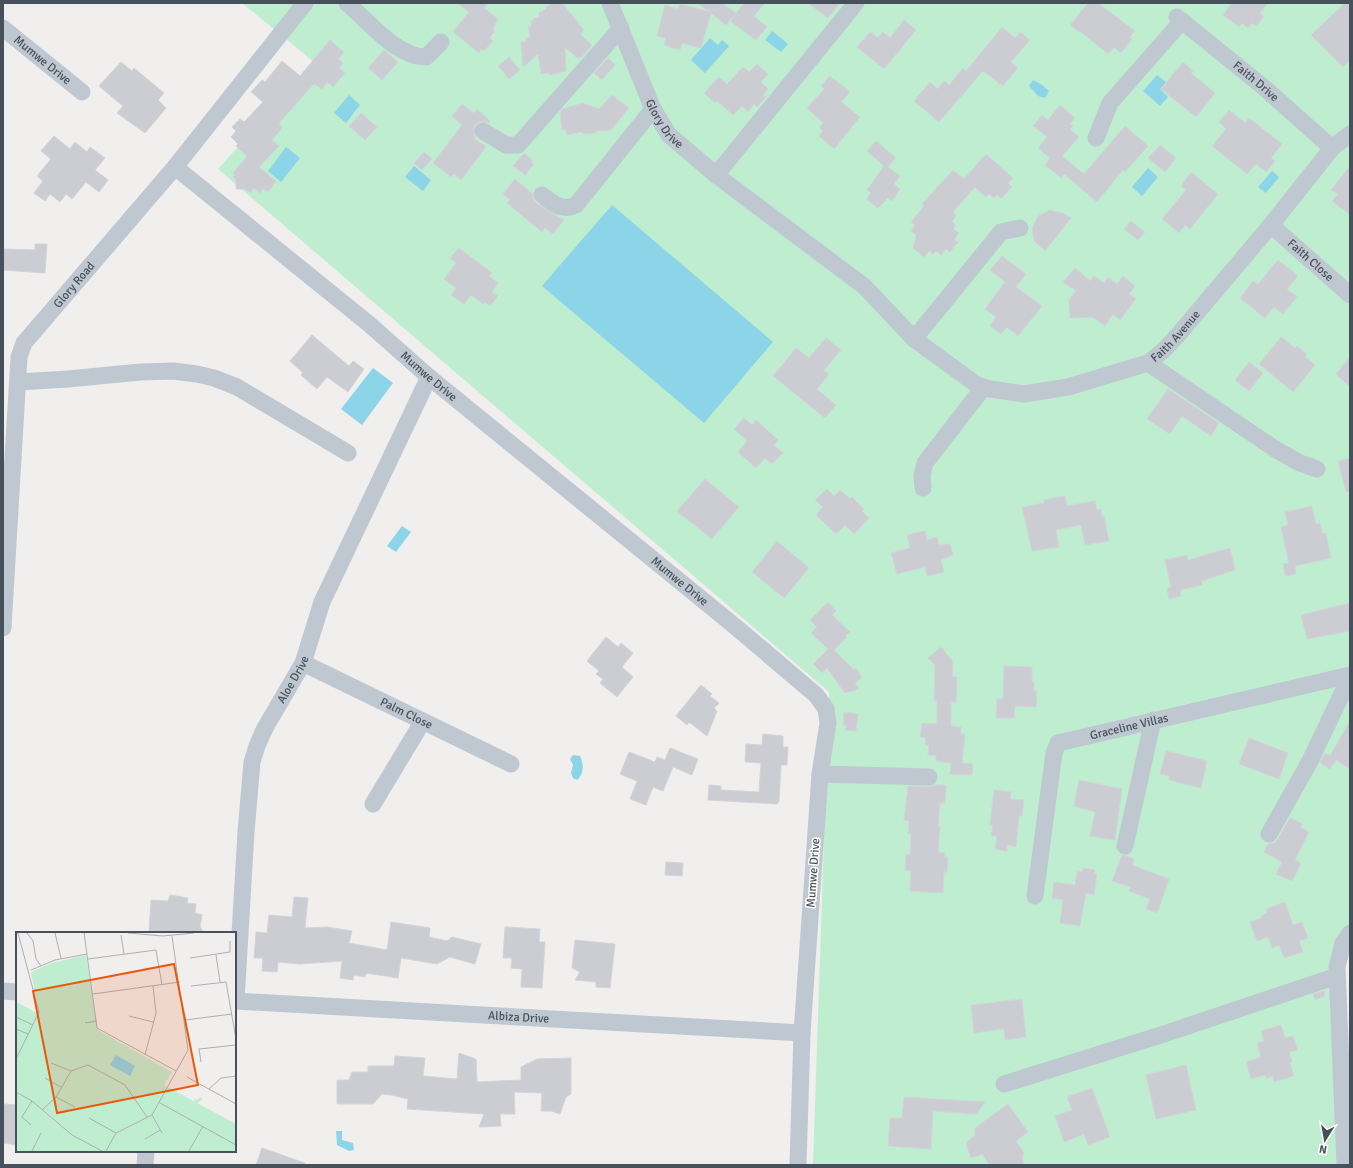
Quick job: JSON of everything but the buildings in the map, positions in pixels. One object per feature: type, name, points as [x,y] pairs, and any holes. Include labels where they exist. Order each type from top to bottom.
[{"type":"street","name":"Glory Road","points":[[3,628],[19,357],[24,344],[175,167],[305,3]]},
{"type":"street","points":[[347,3],[402,51],[415,57],[426,58],[441,42]]},
{"type":"street","name":"Glory Drive","points":[[610,3],[653,110],[670,135],[716,175],[763,212],[865,287],[914,339]]},
{"type":"street","points":[[716,175],[856,3]]},
{"type":"street","name":"Faith Drive","points":[[1096,138],[1110,103],[1180,19],[1261,85],[1332,148]]},
{"type":"street","name":"Mumwe Drive","points":[[3,28],[82,92]]},
{"type":"street","points":[[484,131],[506,145],[518,145],[621,28]]},
{"type":"street","points":[[542,195],[559,207],[569,208],[576,205],[653,110]]},
{"type":"street","name":"Faith Avenue","points":[[914,339],[982,388],[1024,394],[1068,388],[1148,363],[1164,350],[1178,334],[1270,225],[1332,148],[1350,134]]},
{"type":"street","name":"Mumwe Drive","points":[[175,167],[369,324],[429,377],[732,623],[816,695],[826,709],[828,723],[820,774],[802,1033],[798,1165]]},
{"type":"street","name":"Faith Close","points":[[1270,225],[1350,295]]},
{"type":"street","points":[[914,339],[1001,232],[1020,228]]},
{"type":"street","points":[[1148,363],[1275,449],[1300,463],[1317,469]]},
{"type":"street","points":[[18,382],[140,372],[173,371],[196,374],[214,378],[237,387],[348,453]]},
{"type":"street","name":"Aloe Drive","points":[[236,1001],[246,832],[252,762],[265,728],[303,663],[322,602],[429,377]]},
{"type":"street","points":[[924,488],[922,475],[925,463],[982,388]]},
{"type":"street","name":"Palm Close","points":[[303,663],[511,764]]},
{"type":"street","points":[[1269,834],[1310,761],[1350,676]]},
{"type":"street","name":"Graceline Villas","points":[[1035,896],[1054,753],[1058,743],[1350,676]]},
{"type":"street","points":[[1125,846],[1153,720]]},
{"type":"street","points":[[373,804],[423,722]]},
{"type":"street","points":[[820,774],[929,777]]},
{"type":"street","points":[[1345,1165],[1346,1099],[1337,972],[1343,943],[1350,933]]},
{"type":"street","points":[[1004,1084],[1164,1034],[1337,972]]},
{"type":"street","points":[[3,992],[16,992]]},
{"type":"street","name":"Albiza Drive","points":[[236,1001],[802,1033]]},
{"type":"street","points":[[145,1165],[146,1152]]},
{"type":"green space","points":[[242,3],[1350,3],[1350,951],[1336,940],[1338,1165],[813,1165],[829,692],[218,169],[314,62]]},
{"type":"water","points":[[772,31],[788,44],[781,52],[765,40]]},
{"type":"water","points":[[710,38],[718,45],[722,40],[729,46],[705,73],[691,60]]},
{"type":"water","points":[[1157,75],[1166,82],[1160,89],[1168,97],[1160,106],[1143,91]]},
{"type":"water","points":[[1033,80],[1041,84],[1049,91],[1045,98],[1038,96],[1029,86]]},
{"type":"water","points":[[349,95],[360,105],[346,123],[334,113]]},
{"type":"water","points":[[286,147],[300,158],[281,182],[268,171]]},
{"type":"water","points":[[414,166],[431,180],[423,191],[405,177]]},
{"type":"water","points":[[1148,168],[1158,177],[1142,196],[1132,187]]},
{"type":"water","points":[[1272,171],[1279,177],[1266,193],[1258,187]]},
{"type":"water","points":[[612,205],[773,342],[704,423],[542,286]]},
{"type":"water","points":[[373,368],[393,383],[362,425],[341,409]]},
{"type":"water","points":[[402,526],[411,532],[396,552],[387,546]]},
{"type":"water","points":[[573,755],[580,756],[582,762],[583,769],[577,780],[573,778],[571,773],[573,765],[570,759]]},
{"type":"water","points":[[336,1131],[342,1131],[342,1140],[353,1143],[354,1150],[349,1151],[337,1145]]}]
